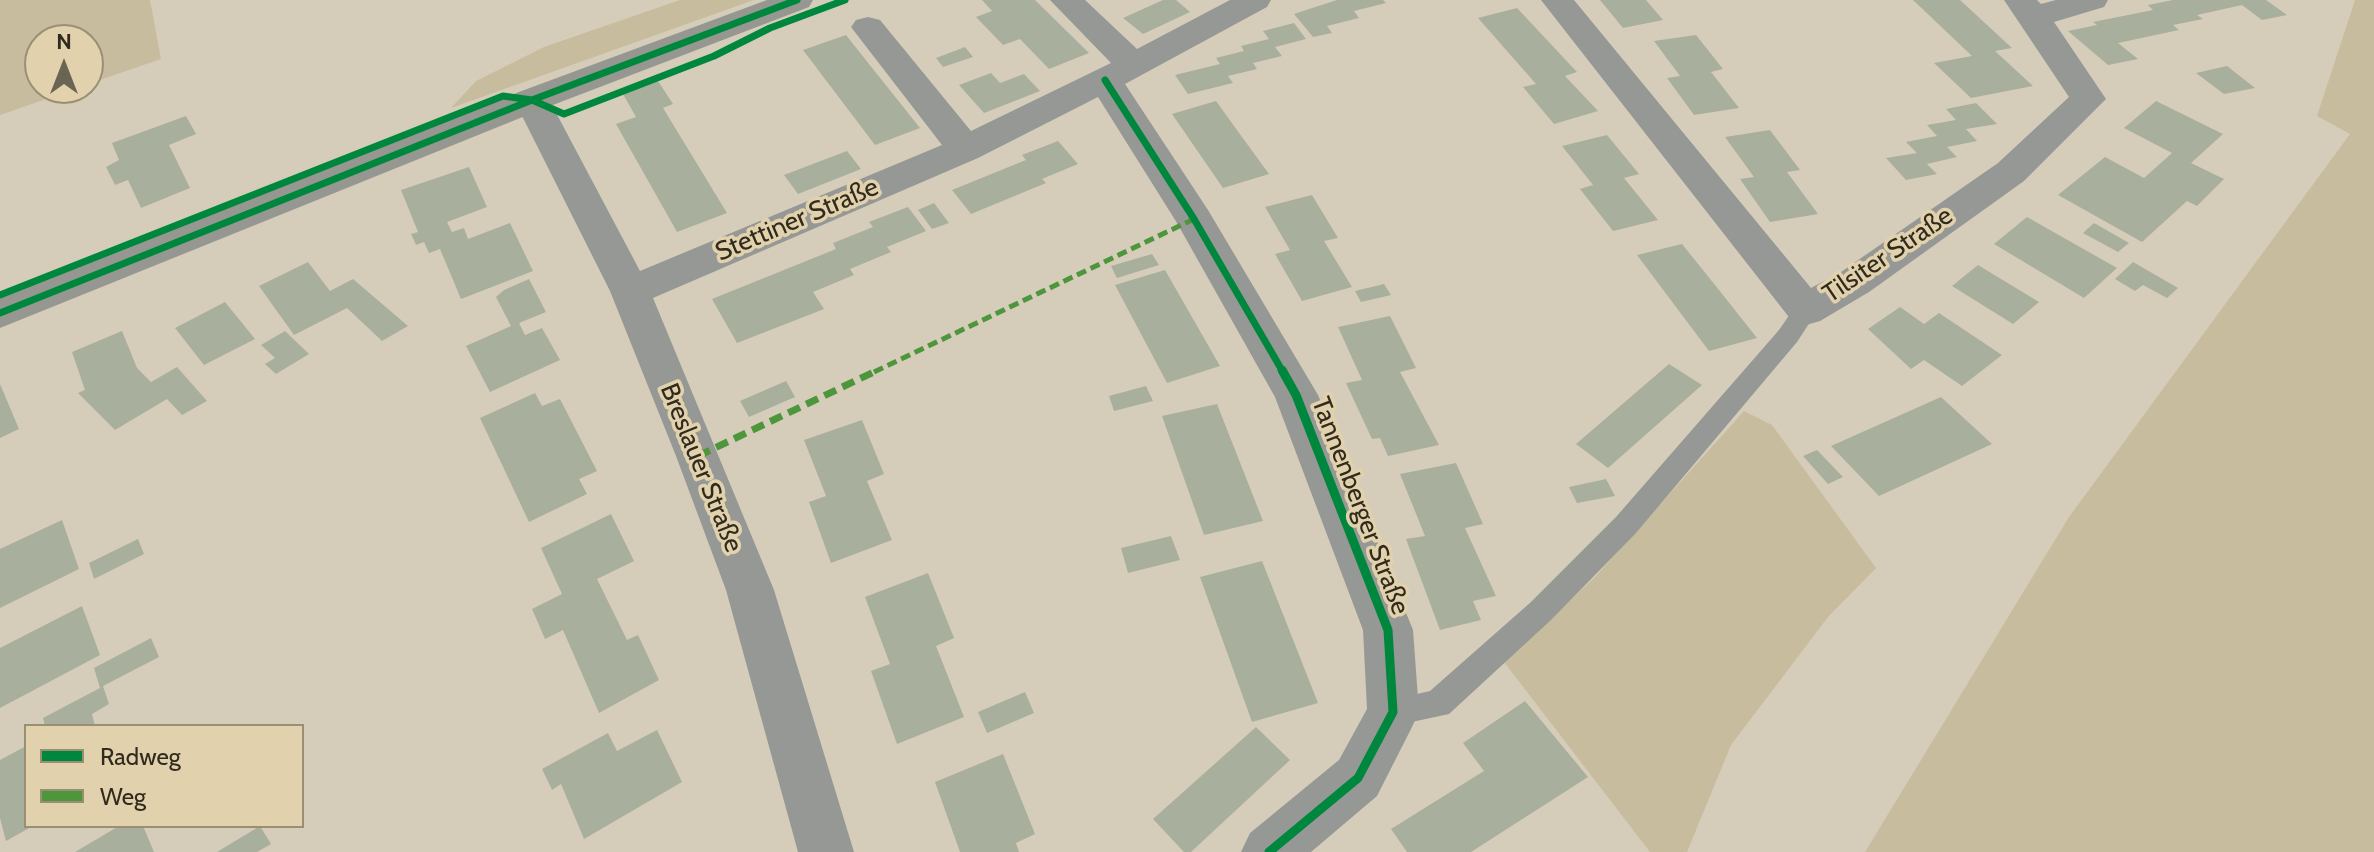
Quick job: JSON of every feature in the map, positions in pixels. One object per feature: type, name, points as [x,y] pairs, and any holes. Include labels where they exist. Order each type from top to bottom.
[{"type":"main road","points":[[0,313],[532,100],[797,0]]},
{"type":"street","points":[[1066,0],[1119,73]]},
{"type":"street","name":"Stettiner Straße","points":[[630,291],[965,149],[1119,73],[1255,0]]},
{"type":"street","name":"Tilsiter Straße","points":[[1557,0],[1806,310],[1855,282],[2011,172],[2088,99],[2027,8],[2092,0]]},
{"type":"street","points":[[868,27],[965,149]]},
{"type":"street","name":"Tannenberger Straße","points":[[1119,73],[1194,219],[1296,395],[1388,630],[1393,712]]},
{"type":"street","name":"Breslauer Straße","points":[[532,100],[630,291],[750,590],[826,852]]},
{"type":"street","points":[[1269,852],[1358,778],[1393,712]]},
{"type":"lane","points":[[1393,712],[1438,704],[1541,611],[1626,525],[1788,336],[1806,310]]},
{"type":"shaded area","points":[[0,0],[150,0],[161,59],[104,79],[104,24],[24,24],[24,104],[32,104],[0,115]]},
{"type":"shaded area","points":[[680,0],[754,0],[451,108],[476,81],[544,47]]},
{"type":"shaded area","points":[[2355,0],[2374,0],[2374,852],[1865,852],[2069,517],[2350,134],[2317,116]]},
{"type":"shaded area","points":[[1744,411],[1772,425],[1876,568],[1828,617],[1731,745],[1687,852],[1650,852],[1504,662],[1594,578]]},
{"type":"building","points":[[982,0],[1035,0],[1089,53],[1049,69],[1020,39],[1003,45],[976,17],[992,11]]},
{"type":"building","points":[[1163,0],[1176,0],[1190,12],[1143,34],[1123,18]]},
{"type":"building","points":[[1337,0],[1383,0],[1386,3],[1354,11],[1359,18],[1327,26],[1332,33],[1313,37],[1294,14]]},
{"type":"building","points":[[1600,0],[1646,0],[1663,20],[1623,28]]},
{"type":"building","points":[[1913,0],[1960,0],[2012,48],[1995,51],[2033,86],[1971,98],[1934,63],[1972,56]]},
{"type":"building","points":[[2173,0],[2266,0],[2287,15],[2262,20],[2242,5],[2197,15],[2203,19],[2173,25],[2179,30],[2118,43],[2138,59],[2108,65],[2068,31],[2097,25],[2093,22],[2153,10],[2148,5]]},
{"type":"building","points":[[1517,8],[1577,72],[1565,76],[1598,111],[1554,124],[1523,87],[1536,84],[1478,18]]},
{"type":"building","points":[[1294,23],[1306,39],[1275,47],[1282,56],[1253,63],[1257,69],[1228,76],[1233,83],[1188,94],[1175,75],[1220,64],[1216,58],[1244,51],[1241,46],[1269,39],[1263,31]]},
{"type":"building","points":[[846,35],[920,128],[875,145],[803,50]]},
{"type":"building","points":[[1696,35],[1723,69],[1711,72],[1739,108],[1694,115],[1667,78],[1680,76],[1654,41]]},
{"type":"building","points":[[965,47],[973,57],[943,67],[936,58]]},
{"type":"building","points":[[2227,66],[2255,88],[2224,94],[2196,73]]},
{"type":"building","points":[[991,73],[1000,83],[1024,74],[1040,91],[984,113],[959,85]]},
{"type":"building","points":[[658,81],[673,104],[663,108],[727,213],[677,232],[616,124],[636,117],[623,94]]},
{"type":"building","points":[[1216,101],[1269,174],[1223,188],[1172,114]]},
{"type":"building","points":[[2156,101],[2223,134],[2191,163],[2224,179],[2197,206],[2187,201],[2142,242],[2058,195],[2105,157],[2144,178],[2172,153],[2124,128]]},
{"type":"building","points":[[1976,103],[1997,124],[1966,129],[1977,141],[1947,147],[1957,157],[1927,164],[1937,174],[1906,180],[1886,158],[1917,153],[1906,142],[1937,136],[1927,125],[1956,120],[1946,109]]},
{"type":"building","points":[[186,116],[196,134],[169,145],[190,188],[141,208],[128,180],[115,185],[106,167],[119,160],[112,143]]},
{"type":"building","points":[[1770,130],[1800,170],[1787,172],[1818,214],[1770,222],[1740,179],[1754,177],[1725,137]]},
{"type":"building","points":[[1607,135],[1639,174],[1624,178],[1658,220],[1613,231],[1580,189],[1593,185],[1562,146]]},
{"type":"building","points":[[1058,141],[1078,164],[1042,179],[1046,183],[971,214],[952,190],[1026,160],[1022,155]]},
{"type":"building","points":[[847,151],[861,169],[798,194],[784,175]]},
{"type":"building","points":[[469,167],[487,207],[447,222],[452,232],[464,228],[468,239],[510,223],[533,271],[461,299],[440,249],[429,253],[424,242],[416,245],[411,234],[418,232],[401,190]]},
{"type":"building","points":[[1312,195],[1338,238],[1324,241],[1352,287],[1302,301],[1275,254],[1290,250],[1265,207]]},
{"type":"building","points":[[934,203],[949,223],[932,229],[918,210]]},
{"type":"building","points":[[908,207],[926,231],[887,247],[891,252],[850,269],[854,275],[813,292],[824,309],[737,343],[712,299],[836,249],[833,243],[873,227],[869,222]]},
{"type":"building","points":[[2027,217],[2117,268],[2084,298],[1994,244]]},
{"type":"building","points":[[2094,223],[2129,243],[2118,252],[2083,233]]},
{"type":"building","points":[[1682,244],[1757,338],[1709,351],[1637,255]]},
{"type":"building","points":[[1152,254],[1159,265],[1117,278],[1111,266]]},
{"type":"building","points":[[308,262],[330,291],[353,279],[408,326],[382,341],[347,308],[294,335],[259,286]]},
{"type":"building","points":[[2133,262],[2178,288],[2167,298],[2143,285],[2135,291],[2115,279]]},
{"type":"building","points":[[1978,265],[2039,302],[2013,324],[1952,286]]},
{"type":"building","points":[[1165,270],[1220,366],[1167,383],[1115,285]]},
{"type":"building","points":[[529,279],[546,312],[519,323],[525,335],[542,328],[560,360],[490,392],[466,346],[511,326],[496,297]]},
{"type":"building","points":[[1384,284],[1391,295],[1361,302],[1355,291]]},
{"type":"building","points":[[225,302],[255,339],[204,365],[175,328]]},
{"type":"building","points":[[1900,307],[1924,324],[1939,313],[2002,355],[1962,386],[1924,360],[1911,369],[1868,329]]},
{"type":"building","points":[[1390,316],[1416,368],[1400,372],[1439,445],[1388,456],[1380,438],[1372,439],[1346,383],[1362,380],[1338,327]]},
{"type":"building","points":[[122,331],[137,368],[151,382],[177,367],[207,401],[182,415],[167,399],[115,430],[78,393],[85,390],[72,352]]},
{"type":"building","points":[[285,331],[309,354],[276,374],[265,364],[275,358],[261,345]]},
{"type":"building","points":[[1669,364],[1702,385],[1608,468],[1576,444]]},
{"type":"building","points":[[786,381],[795,397],[749,417],[740,401]]},
{"type":"building","points":[[0,384],[19,429],[0,438]]},
{"type":"building","points":[[1146,386],[1153,401],[1114,411],[1109,396]]},
{"type":"building","points":[[535,393],[542,406],[560,399],[597,471],[579,479],[587,494],[529,522],[480,418]]},
{"type":"building","points":[[1941,397],[1992,444],[1879,496],[1831,446]]},
{"type":"building","points":[[1217,404],[1263,521],[1204,535],[1162,416]]},
{"type":"building","points":[[862,420],[884,474],[867,481],[892,540],[831,563],[809,502],[826,496],[804,440]]},
{"type":"building","points":[[1817,450],[1843,477],[1828,484],[1803,456]]},
{"type":"building","points":[[1456,463],[1483,524],[1465,528],[1496,596],[1473,601],[1481,620],[1440,630],[1406,539],[1425,536],[1400,474]]},
{"type":"building","points":[[1606,479],[1615,496],[1577,503],[1569,487]]},
{"type":"building","points":[[611,514],[634,561],[597,579],[627,640],[638,635],[659,680],[599,713],[563,630],[545,639],[532,609],[562,594],[541,548]]},
{"type":"building","points":[[62,520],[79,569],[0,608],[0,549]]},
{"type":"building","points":[[1171,536],[1180,560],[1128,573],[1121,548]]},
{"type":"building","points":[[138,539],[144,554],[94,579],[89,563]]},
{"type":"building","points":[[1262,561],[1318,703],[1252,722],[1200,577]]},
{"type":"building","points":[[928,573],[954,638],[936,646],[964,717],[897,744],[871,671],[890,664],[865,597]]},
{"type":"building","points":[[82,606],[100,655],[0,708],[0,648]]},
{"type":"building","points":[[151,638],[159,657],[103,686],[109,704],[92,714],[94,724],[44,724],[43,718],[100,688],[94,668]]},
{"type":"building","points":[[1025,692],[1034,713],[987,733],[978,712]]},
{"type":"building","points":[[1525,701],[1588,777],[1471,852],[1407,852],[1391,829],[1484,771],[1463,743]]},
{"type":"building","points":[[1256,727],[1290,760],[1191,852],[1184,852],[1153,819]]},
{"type":"building","points":[[657,730],[682,782],[584,839],[561,784],[552,790],[542,769],[608,733],[617,751]]},
{"type":"building","points":[[24,747],[24,828],[29,828],[6,841],[0,818],[0,760]]},
{"type":"building","points":[[1003,754],[1035,834],[1016,843],[1019,852],[960,852],[935,782]]},
{"type":"building","points":[[116,828],[144,828],[154,852],[75,852]]},
{"type":"building","points":[[257,828],[261,828],[271,844],[257,852],[217,852]]},
{"type":"marked path","points":[[698,456],[1194,219]]},
{"type":"cycle path","points":[[0,313],[532,100],[797,0]]},
{"type":"cycle path","points":[[0,295],[503,96],[532,100],[564,114],[714,56],[770,28],[845,0]]},
{"type":"cycle path","points":[[1105,80],[1194,219],[1296,395],[1388,630],[1393,712],[1358,778],[1269,852]]}]
